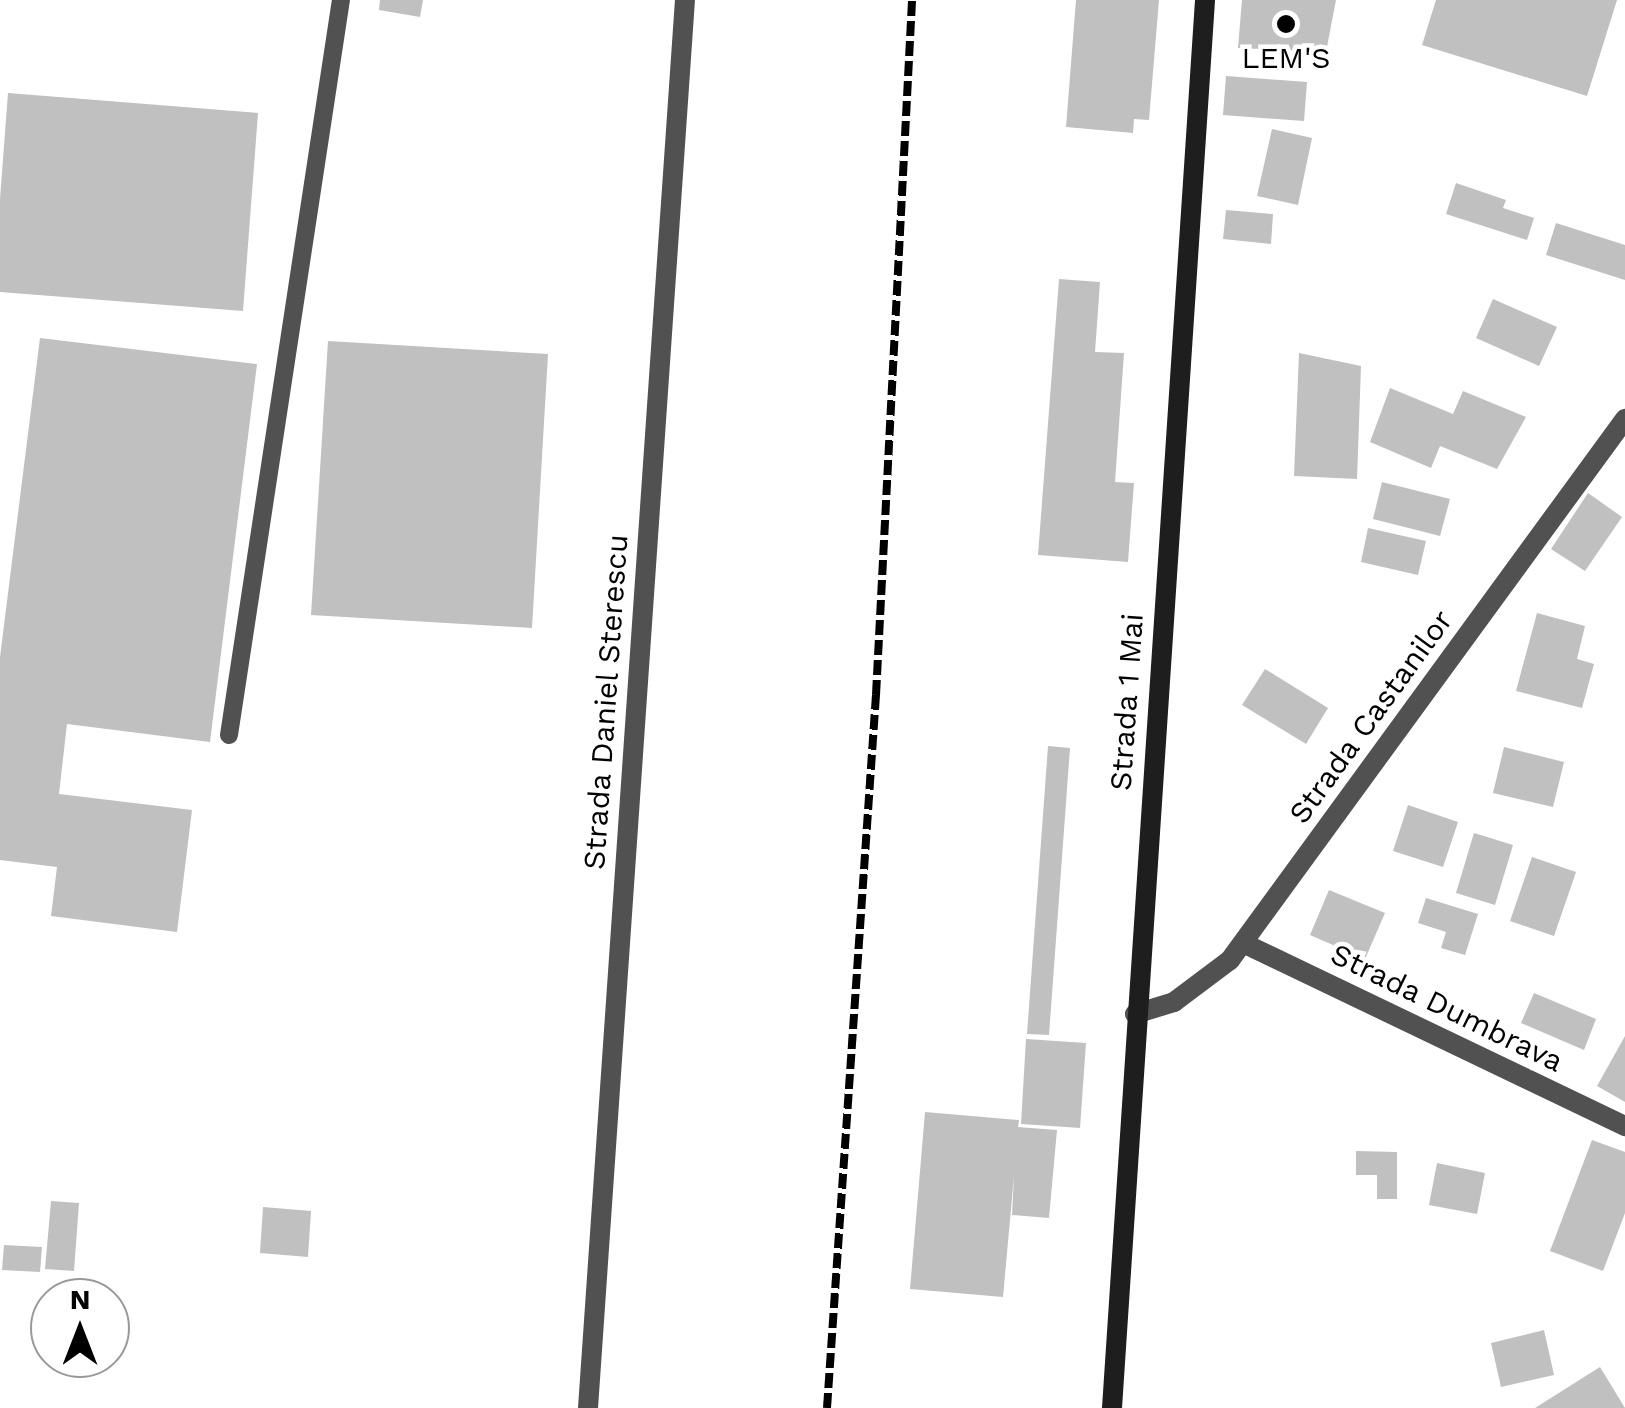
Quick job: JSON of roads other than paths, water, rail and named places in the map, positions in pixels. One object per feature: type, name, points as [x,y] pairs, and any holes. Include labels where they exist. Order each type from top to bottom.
[{"type":"main road","name":"Strada 1 Mai","points":[[1112,1408],[1204,0]]},
{"type":"street","name":"Strada Daniel Sterescu","points":[[588,1408],[685,0]]},
{"type":"street","name":"Strada Castanilor","points":[[1135,1014],[1174,1002],[1200,986],[1244,943],[1625,419]]},
{"type":"street","name":"Strada Dumbrava","points":[[1244,943],[1625,1126]]},
{"type":"lane","points":[[229,734],[341,0]]},
{"type":"railway","points":[[827,1408],[876,695],[912,0]]},
{"type":"place","name":"LEM'S","points":[[1286,24]]}]
